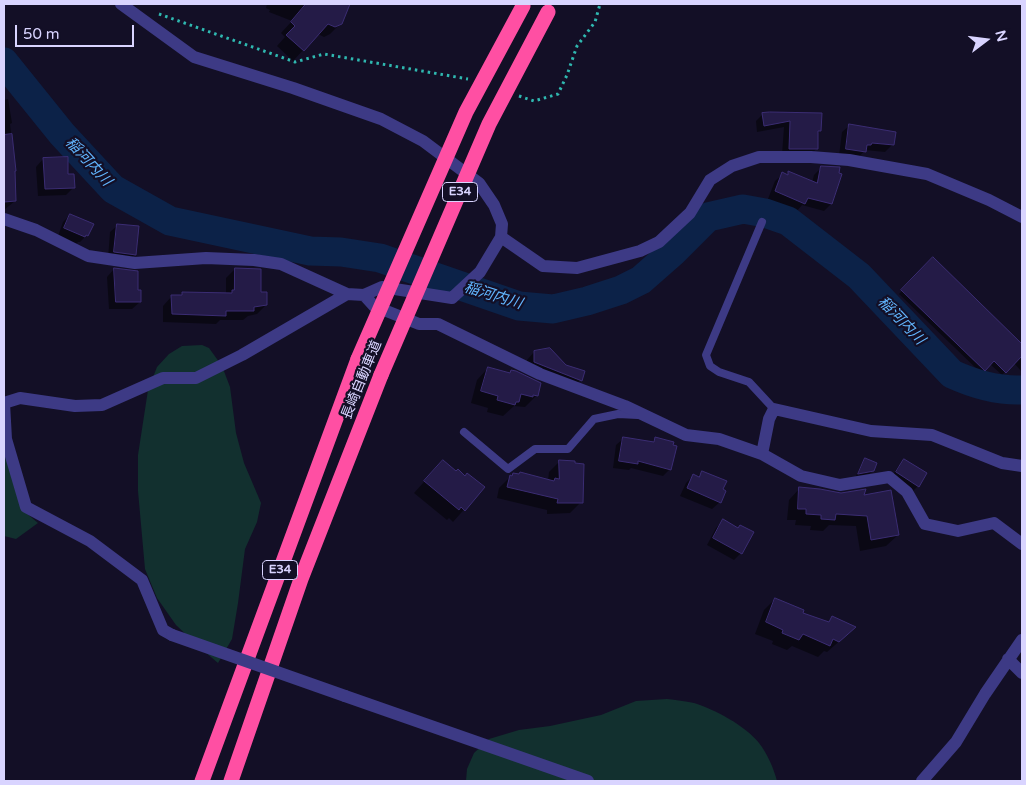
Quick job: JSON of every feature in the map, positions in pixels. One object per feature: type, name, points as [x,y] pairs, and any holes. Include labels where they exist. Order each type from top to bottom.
[{"type":"highway","name":"長崎自動車道","points":[[202,781],[358,359],[466,112],[524,5]]},
{"type":"highway","name":"長崎自動車道","points":[[231,781],[300,579],[381,376],[490,124],[551,8]]},
{"type":"street","points":[[4,219],[36,230],[88,256],[135,263],[206,258],[254,260],[281,264],[348,294],[364,295],[382,286],[452,298],[480,272],[501,237],[502,224],[494,205],[479,182],[422,141],[381,119],[293,88],[194,57],[121,4]]},
{"type":"street","points":[[501,237],[544,266],[577,268],[640,251],[659,242],[690,213],[710,180],[732,166],[760,157],[811,157],[849,160],[927,174],[989,200],[1022,217]]},
{"type":"street","points":[[348,294],[242,355],[196,378],[163,378],[102,405],[75,406],[20,398],[4,403],[6,438],[26,507],[90,541],[142,580],[163,630],[172,635],[588,781]]},
{"type":"street","points":[[364,295],[374,306],[419,324],[438,324],[540,374],[626,406],[686,436],[720,438],[762,454],[801,476],[840,485],[889,478],[907,492],[925,524],[958,531],[994,523],[1022,544]]},
{"type":"street","points":[[762,454],[769,418],[774,409],[871,431],[932,435],[1002,462],[1022,466]]},
{"type":"street","points":[[922,781],[956,742],[1022,640]]},
{"type":"street","points":[[1008,659],[1022,673]]},
{"type":"lane","points":[[762,222],[706,355],[710,366],[719,372],[750,382],[774,409]]},
{"type":"lane","points":[[464,432],[508,469],[535,449],[568,449],[594,419],[618,414],[645,416]]},
{"type":"path","points":[[516,95],[534,102],[558,94],[577,46],[595,22],[600,4]]},
{"type":"path","points":[[157,13],[294,62],[324,54],[470,79]]},
{"type":"green space","points":[[202,345],[209,348],[222,366],[230,387],[236,433],[244,463],[261,503],[257,522],[245,549],[232,639],[218,663],[176,625],[157,598],[145,569],[138,491],[138,455],[148,390],[157,367],[169,354],[182,346]]},
{"type":"green space","points":[[4,449],[25,512],[38,523],[16,539],[4,536]]},
{"type":"green space","points":[[667,699],[691,702],[702,706],[720,714],[746,730],[765,751],[777,781],[466,781],[467,769],[474,753],[489,739],[519,730],[550,726],[601,715],[636,701]]},
{"type":"building","points":[[306,4],[350,4],[342,24],[335,27],[328,24],[304,51],[286,35],[295,26],[291,22]]},
{"type":"building","points":[[762,113],[822,113],[821,131],[818,131],[818,149],[789,149],[790,121],[764,126]]},
{"type":"building","points":[[849,124],[896,132],[894,145],[872,143],[867,145],[866,152],[846,149]]},
{"type":"building","points":[[12,134],[16,171],[16,201],[4,202],[4,135]]},
{"type":"building","points":[[68,157],[68,174],[74,174],[75,188],[45,189],[43,158]]},
{"type":"building","points":[[821,166],[840,167],[839,173],[842,174],[832,204],[808,198],[805,204],[775,191],[782,172],[788,175],[788,171],[817,183]]},
{"type":"building","points":[[70,214],[94,224],[88,236],[86,235],[85,237],[64,228]]},
{"type":"building","points":[[117,224],[139,226],[136,255],[114,252]]},
{"type":"building","points":[[933,257],[1022,344],[1022,356],[1006,373],[994,361],[985,371],[901,290]]},
{"type":"building","points":[[114,268],[138,271],[138,290],[141,290],[141,302],[116,302]]},
{"type":"building","points":[[235,268],[261,269],[261,292],[267,292],[267,305],[254,307],[254,311],[226,311],[226,316],[172,314],[171,295],[182,295],[182,292],[232,293],[232,290],[234,290]]},
{"type":"building","points":[[550,348],[566,365],[585,371],[582,381],[534,362],[534,351]]},
{"type":"building","points":[[488,367],[510,373],[511,370],[516,371],[541,383],[538,396],[533,395],[533,397],[521,394],[519,402],[516,402],[515,405],[497,400],[498,396],[481,391]]},
{"type":"building","points":[[623,437],[654,442],[655,437],[674,442],[673,445],[677,446],[671,470],[638,461],[638,464],[619,461]]},
{"type":"building","points":[[865,458],[877,463],[874,471],[858,474]]},
{"type":"building","points":[[904,459],[927,473],[919,487],[896,472]]},
{"type":"building","points":[[443,460],[456,471],[458,469],[465,476],[467,473],[485,487],[465,511],[461,507],[459,510],[424,481]]},
{"type":"building","points":[[559,460],[575,461],[575,463],[584,464],[583,503],[557,503],[558,499],[507,487],[510,475],[512,476],[513,473],[519,474],[520,472],[554,481],[555,478],[559,479]]},
{"type":"building","points":[[702,471],[727,481],[723,489],[726,491],[721,503],[687,488],[693,474],[699,477]]},
{"type":"building","points":[[799,487],[841,493],[866,489],[864,495],[891,490],[899,535],[871,540],[867,516],[836,514],[835,520],[821,519],[821,515],[806,514],[806,509],[798,509]]},
{"type":"building","points":[[723,519],[738,528],[740,525],[754,532],[742,554],[713,538]]},
{"type":"building","points":[[775,598],[804,610],[803,613],[829,622],[832,616],[856,627],[839,642],[833,639],[830,646],[803,634],[799,640],[782,633],[783,630],[766,622]]},
{"type":"waterway","name":"稲河内川","points":[[4,62],[62,134],[113,189],[170,221],[310,251],[341,252],[380,258],[519,306],[553,309],[621,290],[641,280],[708,217],[743,209],[765,213],[788,221],[859,276],[952,374],[986,386],[1022,390]]}]
